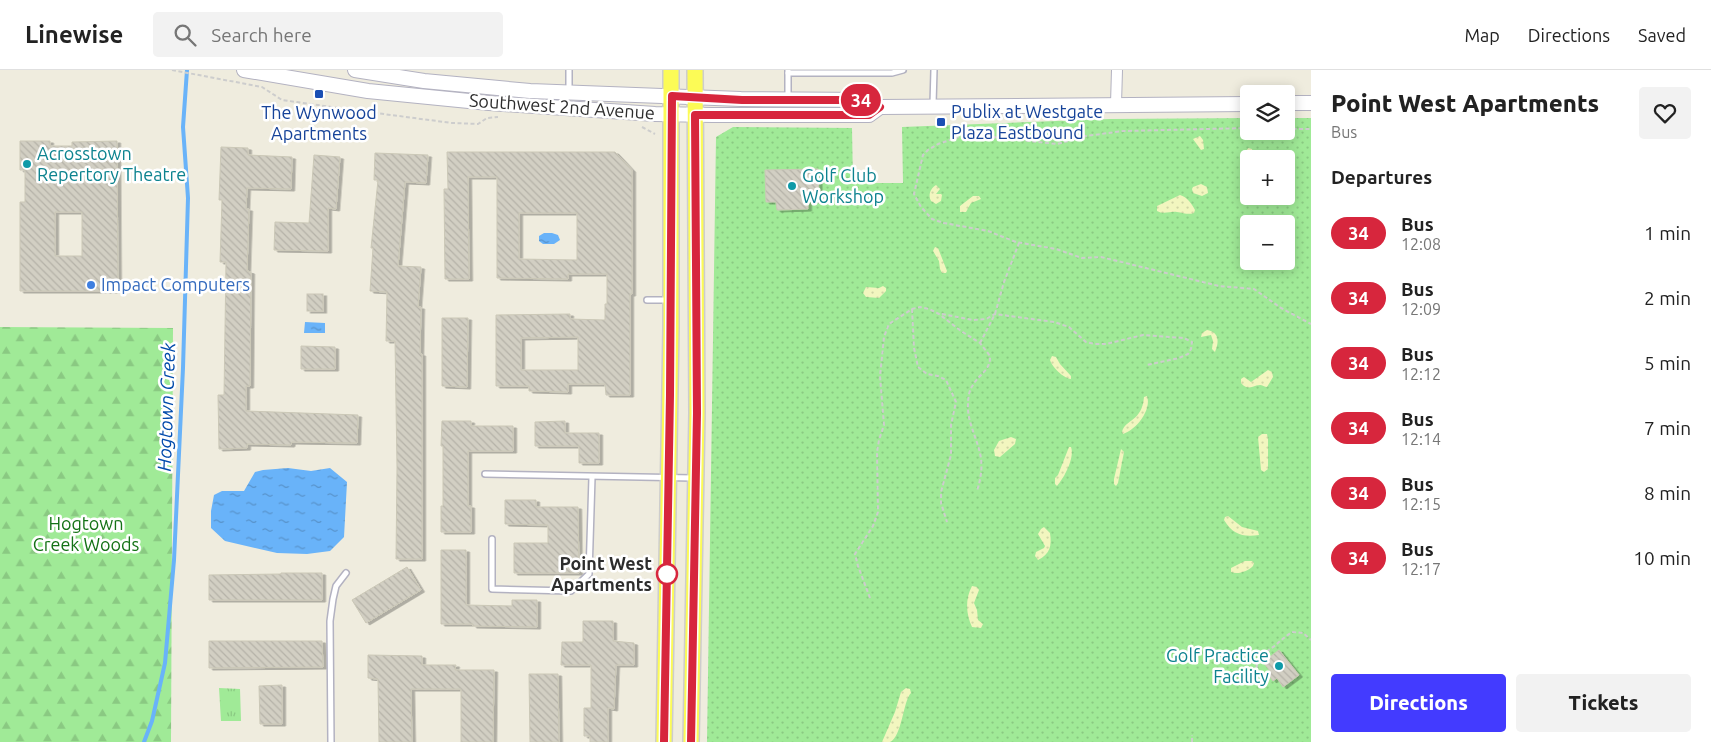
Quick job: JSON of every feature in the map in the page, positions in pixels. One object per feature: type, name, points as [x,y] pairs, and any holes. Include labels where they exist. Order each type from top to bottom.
[{"type":"main road","name":"Southwest 2nd Avenue","points":[[244,70],[275,73],[368,91],[489,103],[672,114],[869,115],[880,107]]},
{"type":"main road","name":"Southwest 2nd Avenue","points":[[355,70],[424,81],[483,87],[695,97],[870,100],[880,107],[1240,104]]},
{"type":"main road","points":[[664,742],[671,300],[671,70]]},
{"type":"main road","points":[[691,742],[696,478],[695,70]]},
{"type":"main road","points":[[1295,103],[1311,103]]},
{"type":"street","points":[[1116,104],[1117,70]]},
{"type":"lane","points":[[569,70],[569,92]]},
{"type":"lane","points":[[788,99],[788,72],[892,73],[903,70]]},
{"type":"lane","points":[[933,107],[934,70]]},
{"type":"lane","points":[[647,300],[671,300]]},
{"type":"lane","points":[[485,474],[696,478]]},
{"type":"lane","points":[[492,539],[492,590],[571,591],[589,574],[592,476]]},
{"type":"lane","points":[[331,742],[330,621],[332,599],[336,586],[346,573]]},
{"type":"path","points":[[172,70],[262,87],[282,100],[386,115],[452,123],[478,124],[487,118],[500,117]]},
{"type":"path","points":[[1240,128],[1123,131],[1086,136],[1057,144],[965,135],[945,141],[925,152],[914,194],[929,217],[944,223],[988,231],[1019,243],[1056,249],[1082,258],[1101,257],[1219,286],[1254,289],[1281,308],[1311,324]]},
{"type":"path","points":[[1295,129],[1311,129]]},
{"type":"path","points":[[980,343],[995,314],[1004,282],[1019,243]]},
{"type":"path","points":[[870,598],[855,554],[873,526],[878,512],[877,452],[884,425],[880,381],[884,336],[889,324],[912,309],[924,307],[940,314],[974,320],[995,314],[1062,324],[1069,327],[1086,342],[1095,344],[1106,344],[1143,335],[1184,338],[1192,342],[1191,349],[1182,357],[1147,365]]},
{"type":"path","points":[[912,309],[914,348],[918,367],[927,374],[946,380],[956,402],[951,425],[951,455],[941,492],[947,522]]},
{"type":"path","points":[[940,314],[980,343],[987,350],[990,360],[985,372],[972,385],[968,404],[970,420],[980,452],[981,474],[978,491]]},
{"type":"path","points":[[1270,677],[1265,679],[1259,673],[1257,664],[1260,657],[1292,632],[1300,632],[1311,640]]},
{"type":"path","points":[[1192,735],[1192,742]]},
{"type":"green space","points":[[1240,118],[1240,140],[1295,140],[1295,118],[1311,118],[1311,742],[707,742],[716,137],[733,127],[852,128],[853,183],[903,183],[902,127],[1110,119]]},
{"type":"green space","name":"Hogtown Creek Woods","points":[[0,327],[173,328],[171,742],[0,742]]},
{"type":"green space","points":[[219,688],[240,689],[241,721],[221,721]]},
{"type":"sand","points":[[1200,136],[1203,140],[1204,149],[1201,150],[1193,139]]},
{"type":"sand","points":[[1201,184],[1207,187],[1208,193],[1202,196],[1193,193],[1193,187]]},
{"type":"sand","points":[[936,185],[940,189],[936,194],[942,195],[941,201],[936,204],[931,201],[930,194]]},
{"type":"sand","points":[[1180,195],[1191,203],[1195,210],[1194,213],[1162,213],[1157,211],[1157,206]]},
{"type":"sand","points":[[973,196],[979,196],[981,199],[971,203],[966,212],[960,212],[960,206]]},
{"type":"sand","points":[[935,247],[938,248],[947,271],[946,273],[942,273],[940,269],[939,261],[933,251]]},
{"type":"sand","points":[[883,286],[886,288],[886,291],[879,298],[866,297],[863,293],[866,287],[879,288]]},
{"type":"sand","points":[[1207,330],[1216,335],[1217,345],[1215,352],[1212,349],[1213,341],[1211,335],[1201,337],[1202,333]]},
{"type":"sand","points":[[1052,356],[1056,357],[1071,376],[1071,379],[1055,369],[1050,360]]},
{"type":"sand","points":[[1268,370],[1272,372],[1273,377],[1267,387],[1260,385],[1248,387],[1241,383],[1241,379],[1244,377],[1251,382]]},
{"type":"sand","points":[[1147,396],[1147,407],[1142,419],[1128,432],[1123,434],[1124,428],[1137,416],[1143,405],[1144,397]]},
{"type":"sand","points":[[1262,434],[1267,434],[1268,439],[1268,469],[1264,472],[1261,470],[1258,437]]},
{"type":"sand","points":[[1011,437],[1016,439],[1015,444],[1000,457],[995,456],[994,450],[999,441]]},
{"type":"sand","points":[[1069,447],[1071,447],[1072,452],[1070,462],[1066,473],[1057,486],[1055,478]]},
{"type":"sand","points":[[1121,449],[1124,452],[1116,486],[1114,479]]},
{"type":"sand","points":[[1228,516],[1242,527],[1258,531],[1259,535],[1248,536],[1235,532],[1224,520]]},
{"type":"sand","points":[[1044,527],[1050,533],[1051,542],[1048,552],[1038,560],[1035,556],[1036,552],[1045,546],[1038,534]]},
{"type":"sand","points":[[1245,561],[1252,561],[1254,563],[1253,566],[1243,572],[1231,572],[1231,568]]},
{"type":"sand","points":[[972,586],[977,587],[979,590],[974,603],[978,620],[983,624],[981,628],[972,627],[968,617],[967,601]]},
{"type":"sand","points":[[906,688],[910,689],[911,693],[908,697],[897,733],[890,742],[882,742],[901,692]]},
{"type":"water","points":[[544,233],[558,235],[560,240],[554,244],[543,244],[539,241],[539,236]]},
{"type":"water","points":[[305,322],[325,323],[325,333],[304,333]]},
{"type":"water","points":[[288,468],[311,471],[330,468],[347,482],[344,537],[330,551],[307,554],[277,553],[225,541],[211,528],[211,511],[214,495],[222,491],[244,491],[255,472]]},
{"type":"building","points":[[20,141],[50,141],[50,146],[72,146],[72,142],[117,141],[118,291],[20,291],[20,202],[25,202],[25,170],[20,170]],"holes":[[[55,212],[82,212],[82,256],[55,256]]]},
{"type":"building","points":[[221,147],[248,148],[248,155],[292,157],[291,189],[247,188],[246,209],[249,209],[247,271],[251,272],[250,386],[246,386],[246,411],[358,415],[357,443],[292,442],[291,445],[247,444],[247,448],[219,449],[218,395],[224,395],[226,262],[220,262],[222,200],[219,200]]},
{"type":"building","points":[[447,152],[615,152],[632,170],[630,395],[606,395],[605,384],[568,384],[568,392],[529,391],[529,386],[496,386],[496,315],[570,314],[570,319],[605,320],[607,274],[568,274],[568,279],[497,278],[497,177],[468,177],[469,279],[445,279],[444,189],[448,189]],"holes":[[[519,213],[577,213],[577,260],[519,259]],[[578,337],[578,370],[521,370],[521,338]]]},
{"type":"building","points":[[375,153],[428,155],[426,183],[405,182],[398,266],[421,267],[418,307],[421,307],[420,354],[422,354],[422,559],[396,559],[395,341],[386,341],[387,292],[370,291],[373,248],[371,248],[378,180],[374,180]]},
{"type":"building","points":[[314,155],[340,157],[336,209],[328,208],[328,251],[274,250],[275,222],[309,223]]},
{"type":"building","name":"Golf Club Workshop","points":[[818,169],[819,201],[808,201],[808,209],[777,210],[776,202],[766,202],[765,170]]},
{"type":"building","points":[[307,294],[323,294],[323,311],[307,311]]},
{"type":"building","points":[[442,318],[468,318],[467,387],[442,386]]},
{"type":"building","points":[[301,346],[335,347],[335,369],[301,369]]},
{"type":"building","points":[[442,421],[471,421],[471,426],[513,426],[513,451],[468,451],[468,506],[471,506],[471,532],[441,532],[441,506],[443,506]]},
{"type":"building","points":[[565,421],[565,433],[599,433],[599,463],[579,463],[579,446],[535,446],[535,422]]},
{"type":"building","points":[[505,500],[536,500],[536,507],[578,507],[579,573],[514,573],[514,543],[548,543],[548,525],[505,524]]},
{"type":"building","points":[[441,550],[466,550],[466,605],[512,606],[512,600],[537,600],[537,627],[441,624]]},
{"type":"building","points":[[407,567],[421,590],[366,623],[352,600]]},
{"type":"building","points":[[322,573],[322,600],[209,600],[209,575]]},
{"type":"building","points":[[583,621],[613,621],[613,641],[634,643],[634,665],[616,665],[614,709],[608,708],[608,742],[590,742],[590,736],[584,736],[584,708],[591,708],[591,665],[561,665],[562,642],[583,642]]},
{"type":"building","points":[[209,641],[322,641],[323,667],[209,668]]},
{"type":"building","name":"Golf Practice Facility","points":[[1279,650],[1299,675],[1283,687],[1277,678],[1273,681],[1267,673],[1270,671],[1263,662]]},
{"type":"building","points":[[368,655],[422,656],[422,665],[456,665],[455,670],[494,670],[493,742],[461,742],[461,689],[411,689],[412,742],[379,742],[378,679],[368,678]]},
{"type":"building","points":[[529,674],[558,674],[559,742],[530,742]]},
{"type":"building","points":[[282,685],[282,724],[260,724],[259,686]]},
{"type":"waterway","name":"Hogtown Creek","points":[[144,742],[152,721],[165,663],[174,560],[183,368],[188,198],[183,127],[187,70]]},
{"type":"bus line","name":"34","points":[[664,742],[671,328],[672,96],[742,100],[870,100],[880,107],[869,115],[695,115],[697,413],[691,742]]},
{"type":"place","name":"The Wynwood Apartments","points":[[319,94]]},
{"type":"place","name":"Publix at Westgate Plaza Eastbound","points":[[941,122]]},
{"type":"place","name":"Acrosstown Repertory Theatre","points":[[27,164]]},
{"type":"place","name":"Golf Club Workshop","points":[[792,186]]},
{"type":"place","name":"Impact Computers","points":[[91,285]]},
{"type":"place","name":"Point West Apartments","points":[[667,574]]},
{"type":"place","name":"Golf Practice Facility","points":[[1279,666]]}]
